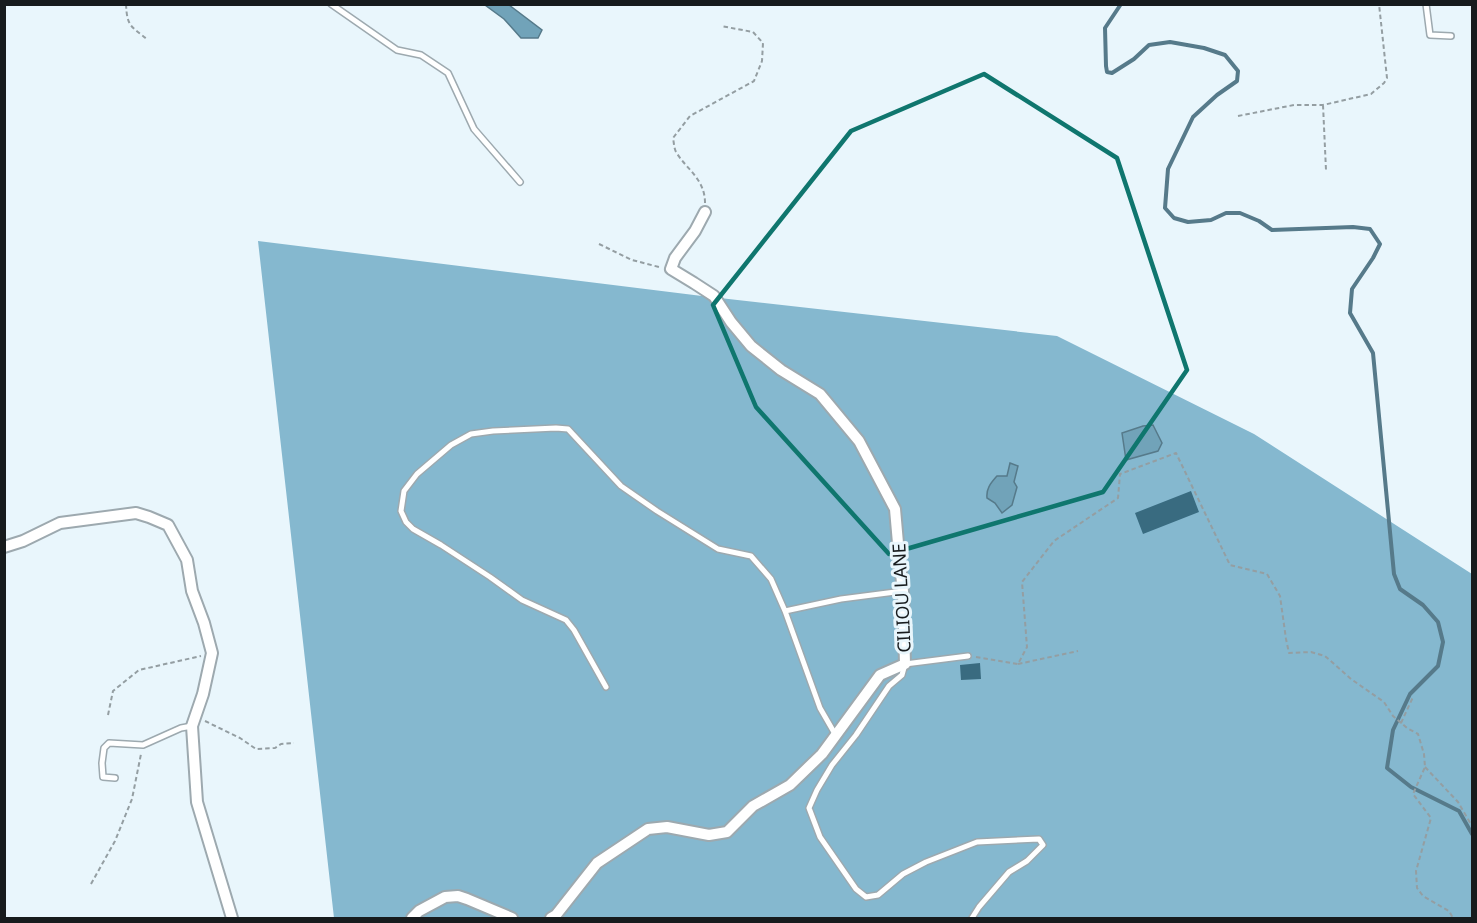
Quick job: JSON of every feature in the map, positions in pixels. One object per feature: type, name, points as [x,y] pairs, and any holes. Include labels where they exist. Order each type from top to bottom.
[{"type":"street","points":[[671,269],[675,258],[695,231],[705,212]]},
{"type":"street","name":"CILIOU LANE","points":[[551,918],[556,915],[597,863],[648,829],[667,827],[709,835],[727,832],[753,806],[790,785],[822,754],[880,675],[905,664],[903,591],[895,509],[860,441],[820,394],[781,370],[750,346],[714,296],[671,269]]},
{"type":"street","points":[[4,548],[60,523],[136,513],[168,525],[187,560],[192,591],[212,653],[203,694],[192,726],[197,802],[232,918]]},
{"type":"street","points":[[412,918],[419,911],[445,897],[458,896],[512,918]]},
{"type":"lane","points":[[332,4],[397,50],[421,55],[448,73],[474,129],[520,182]]},
{"type":"lane","points":[[1426,4],[1430,35],[1450,36]]},
{"type":"lane","points":[[606,687],[566,620],[522,600],[406,522],[401,511],[404,491],[417,474],[451,445],[471,434],[493,431],[568,429],[621,486],[718,549],[750,556],[771,579],[820,708],[836,736]]},
{"type":"lane","points":[[785,611],[841,599],[903,591]]},
{"type":"lane","points":[[968,656],[905,664],[902,675],[889,686],[856,735],[832,765],[809,807],[820,837],[856,889],[866,897],[878,895],[903,874],[926,862],[977,842],[1039,839],[1043,845],[1027,861],[1009,872],[972,918]]},
{"type":"lane","points":[[115,778],[103,777],[104,748],[109,743],[142,745],[181,728],[192,726]]},
{"type":"path","points":[[126,4],[129,25],[148,40]]},
{"type":"path","points":[[1238,116],[1294,105],[1323,105],[1371,94],[1387,78],[1379,4]]},
{"type":"path","points":[[705,212],[705,196],[699,179],[675,151],[673,138],[690,116],[754,81],[762,61],[763,43],[753,32],[721,26]]},
{"type":"path","points":[[1323,105],[1326,170]]},
{"type":"path","points":[[599,244],[632,260],[671,269]]},
{"type":"path","points":[[1018,664],[1027,647],[1022,582],[1054,541],[1118,498],[1120,474],[1176,453],[1230,565],[1267,574],[1280,596],[1289,653],[1311,652],[1325,656],[1384,702],[1393,716],[1418,734],[1425,767],[1413,794],[1431,818],[1416,871],[1417,888],[1423,896],[1449,911],[1453,918]]},
{"type":"path","points":[[968,656],[1018,664],[1078,651]]},
{"type":"path","points":[[108,715],[113,691],[139,670],[212,653]]},
{"type":"path","points":[[1401,722],[1413,697]]},
{"type":"path","points":[[196,714],[256,749],[275,748],[281,744],[294,742]]},
{"type":"path","points":[[91,884],[115,841],[132,799],[142,745]]},
{"type":"path","points":[[1425,767],[1458,802],[1473,826]]},
{"type":"highlighted area","points":[[984,74],[1117,158],[1187,370],[1103,492],[889,554],[756,407],[713,305],[851,131]]},
{"type":"shaded area","points":[[485,5],[509,5],[542,30],[538,38],[521,38],[504,19]]},
{"type":"shaded area","points":[[258,241],[702,296],[1057,336],[1254,434],[1472,574],[1472,918],[334,918]]},
{"type":"shaded area","points":[[1153,425],[1162,443],[1158,451],[1126,460],[1122,433]]},
{"type":"shaded area","points":[[1010,463],[1018,466],[1014,482],[1017,487],[1012,505],[1002,513],[995,503],[987,498],[987,491],[997,476],[1007,476]]},
{"type":"building","points":[[1191,491],[1199,512],[1143,534],[1135,513]]},
{"type":"building","points":[[980,663],[981,679],[961,680],[960,665]]},
{"type":"waterway","points":[[1121,4],[1105,28],[1107,72],[1112,73],[1134,59],[1149,45],[1170,42],[1204,48],[1225,55],[1238,71],[1237,81],[1217,95],[1193,117],[1168,169],[1165,208],[1174,218],[1188,222],[1211,220],[1226,213],[1240,213],[1259,221],[1272,230],[1353,227],[1370,229],[1380,244],[1352,289],[1350,313],[1373,353],[1394,574],[1400,589],[1423,605],[1438,622],[1443,642],[1438,666],[1410,694],[1393,730],[1387,768],[1411,787],[1459,811],[1472,834]]}]
